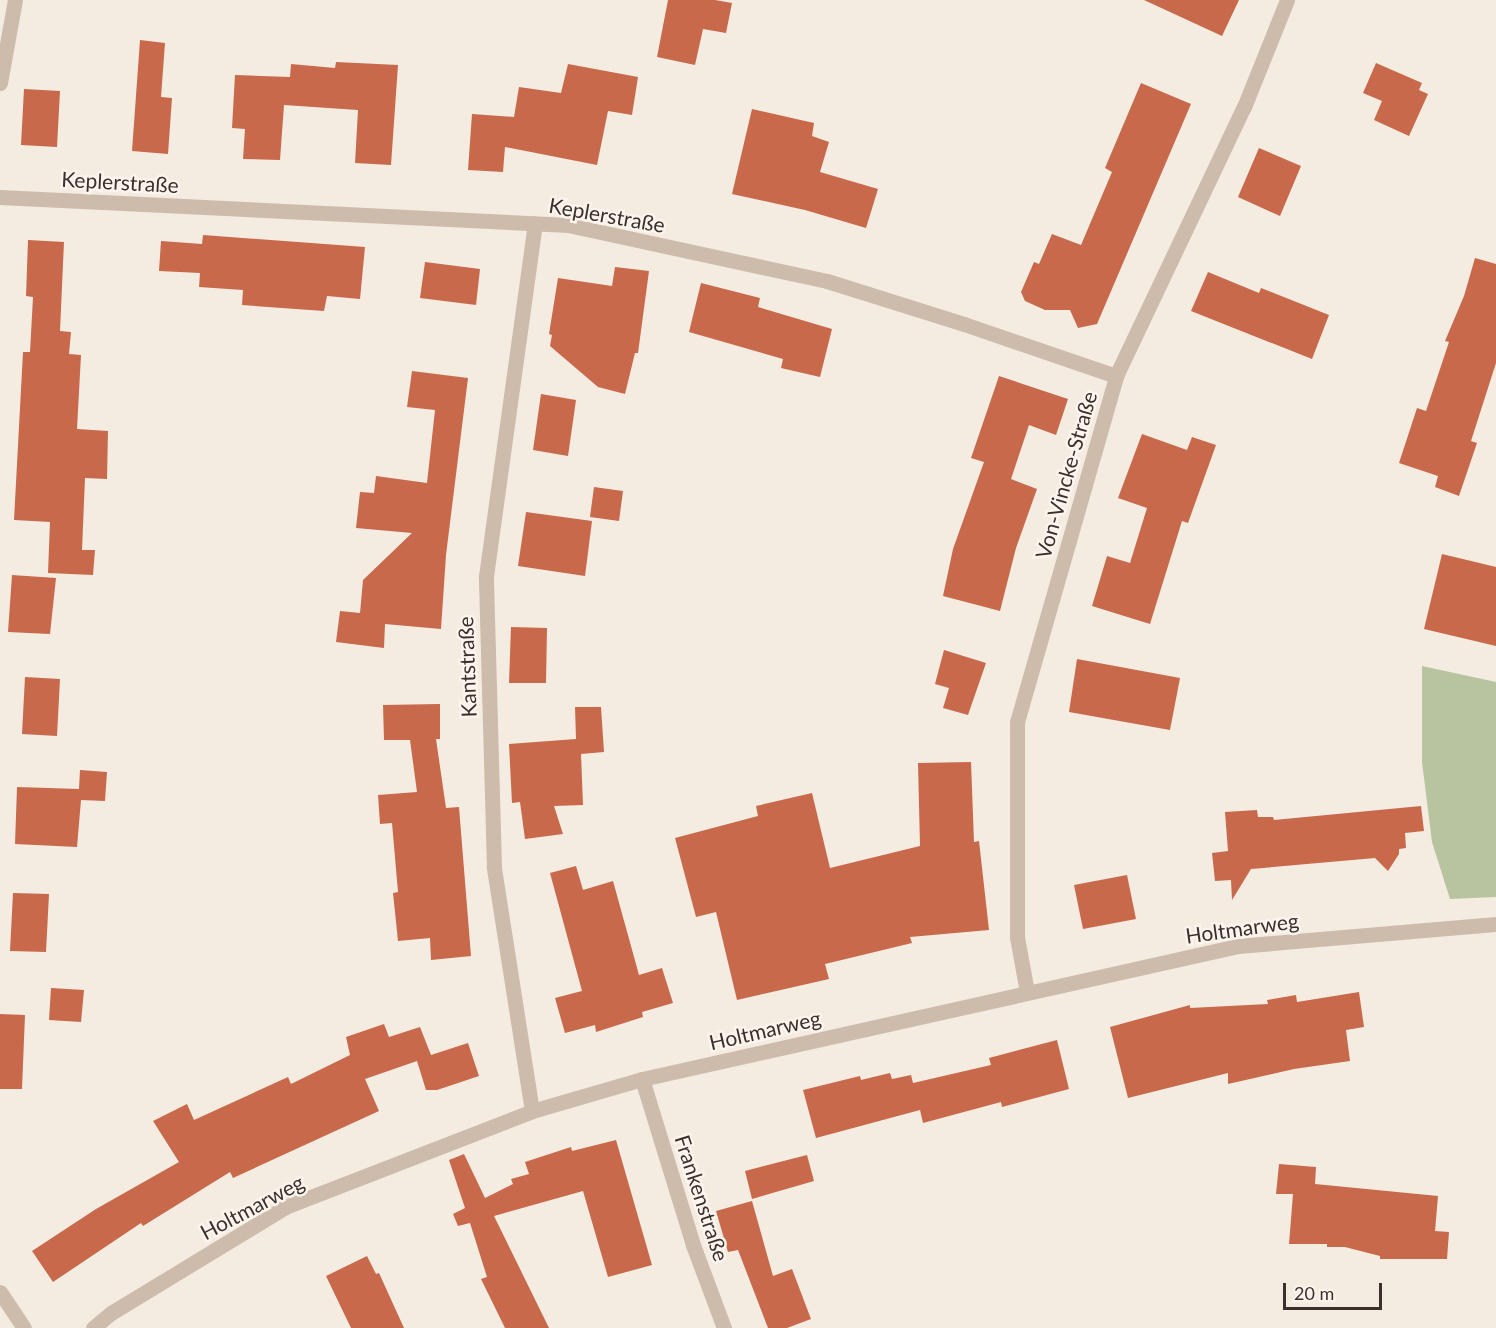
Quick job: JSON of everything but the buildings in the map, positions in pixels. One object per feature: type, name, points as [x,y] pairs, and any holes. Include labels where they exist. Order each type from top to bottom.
[{"type":"street","points":[[0,83],[15,0]]},
{"type":"street","name":"Von-Vincke-Straße","points":[[1027,992],[1017,937],[1017,722],[1116,376],[1244,107],[1287,0]]},
{"type":"street","name":"Keplerstraße","points":[[0,197],[568,225],[826,281],[964,324],[1116,376]]},
{"type":"street","name":"Kantstraße","points":[[532,1111],[494,867],[486,576],[535,223]]},
{"type":"street","name":"Holtmarweg","points":[[93,1328],[111,1312],[285,1208],[532,1111],[642,1079],[1238,946],[1496,924]]},
{"type":"street","name":"Frankenstraße","points":[[642,1079],[693,1245],[724,1328]]},
{"type":"street","points":[[0,1292],[24,1328]]},
{"type":"green space","points":[[1422,666],[1496,682],[1496,897],[1450,899],[1432,842],[1422,762]]}]
